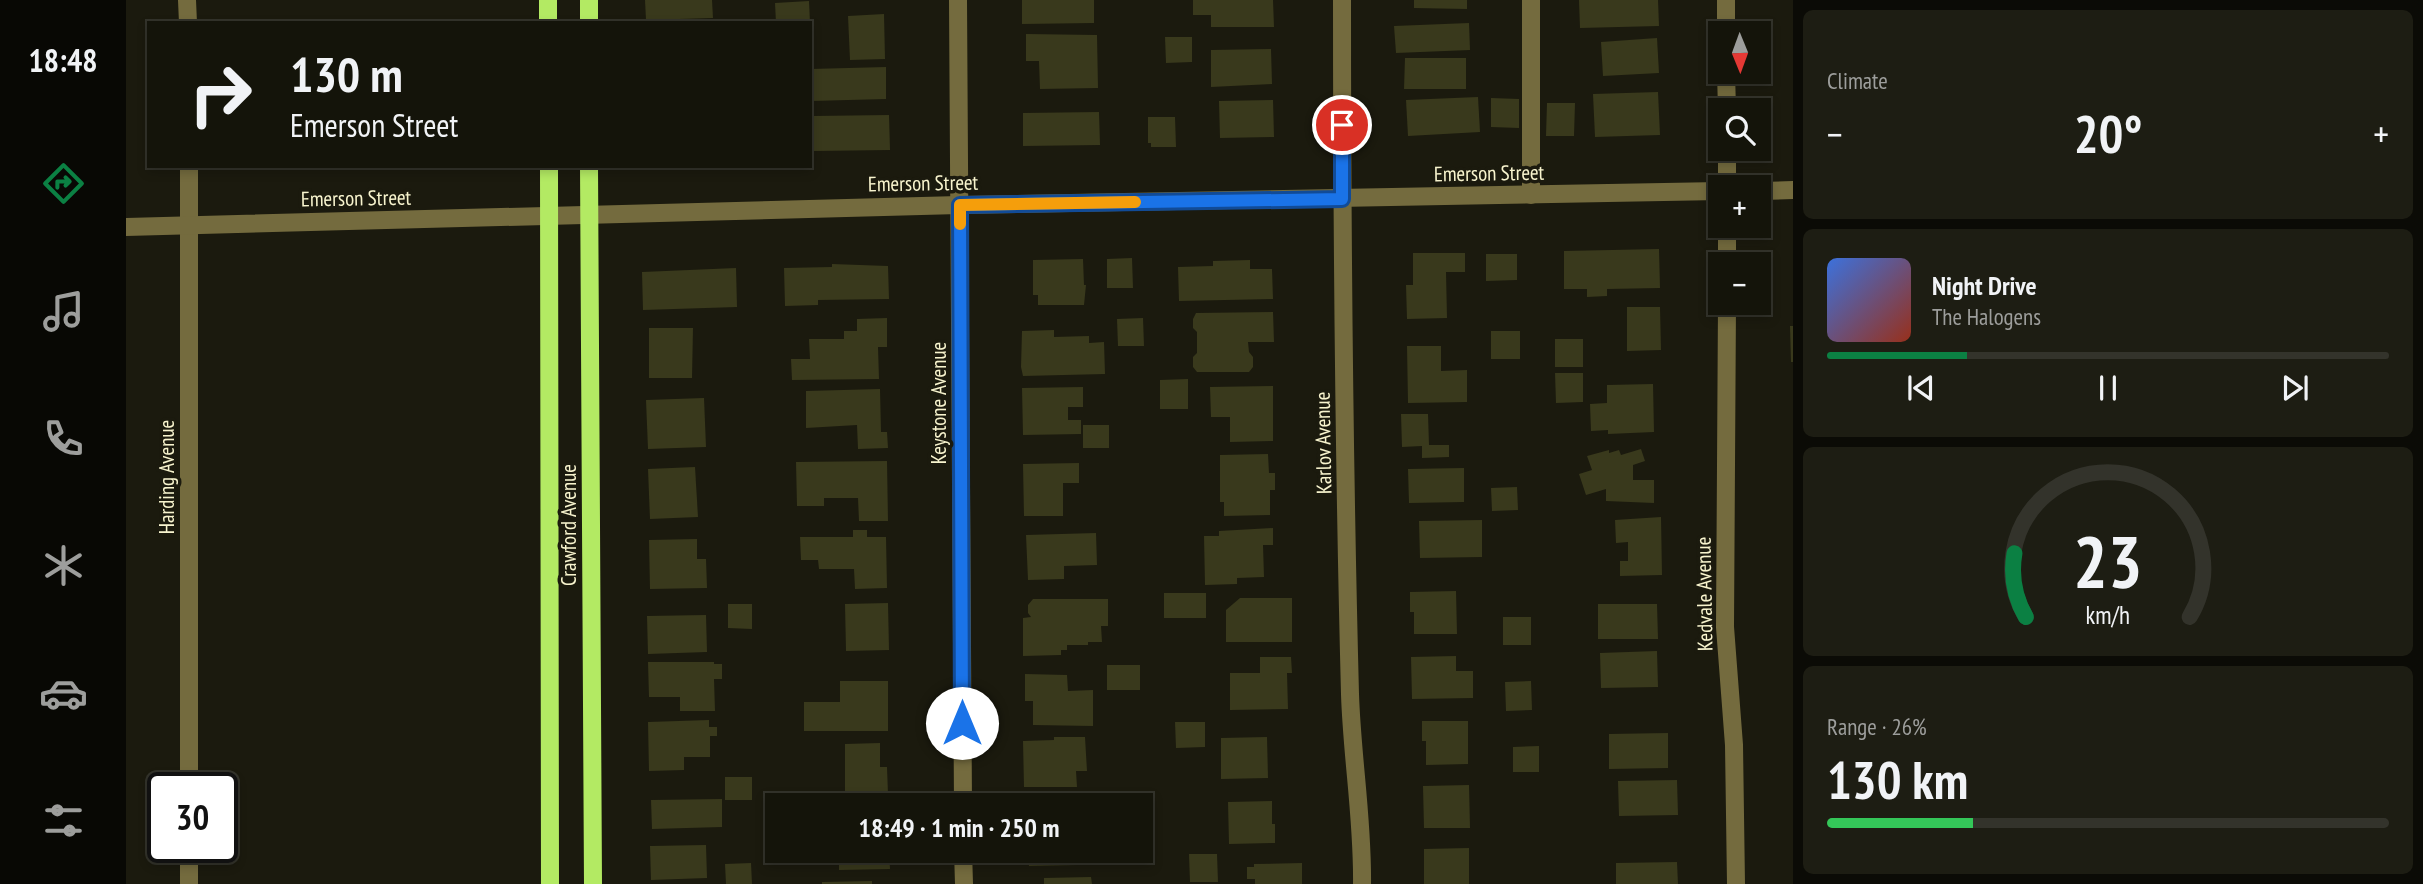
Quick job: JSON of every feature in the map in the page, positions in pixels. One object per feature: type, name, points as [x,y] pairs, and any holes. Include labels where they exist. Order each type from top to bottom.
[{"type":"main road","points":[[548,0],[548,21]]},
{"type":"main road","points":[[589,0],[589,21]]},
{"type":"main road","name":"Crawford Avenue","points":[[549,168],[550,884]]},
{"type":"main road","name":"Crawford Avenue","points":[[589,168],[593,884]]},
{"type":"street","points":[[187,0],[188,21]]},
{"type":"street","name":"Keystone Avenue","points":[[958,0],[963,793]]},
{"type":"street","name":"Karlov Avenue","points":[[1342,0],[1342,199],[1350,694],[1363,844],[1362,884]]},
{"type":"street","points":[[1531,0],[1531,195]]},
{"type":"street","points":[[1726,0],[1726,21]]},
{"type":"street","name":"Harding Avenue","points":[[189,168],[189,772]]},
{"type":"street","points":[[1771,191],[1793,190]]},
{"type":"street","name":"Emerson Street","points":[[126,227],[960,205],[1708,191]]},
{"type":"street","name":"Kedvale Avenue","points":[[1727,315],[1725,627],[1734,745],[1736,884]]},
{"type":"street","points":[[189,863],[189,884]]},
{"type":"street","points":[[963,863],[964,884]]},
{"type":"building","points":[[645,0],[712,0],[713,18],[646,20]]},
{"type":"building","points":[[1022,0],[1094,0],[1094,23],[1022,24]]},
{"type":"building","points":[[1193,0],[1273,0],[1274,27],[1211,27],[1211,15],[1193,15]]},
{"type":"building","points":[[1414,0],[1467,0],[1467,9],[1414,8]]},
{"type":"building","points":[[1579,0],[1658,0],[1659,26],[1580,28]]},
{"type":"building","points":[[809,1],[810,21],[776,21],[775,3]]},
{"type":"building","points":[[884,14],[885,59],[850,60],[848,16]]},
{"type":"building","points":[[1469,23],[1470,50],[1396,53],[1394,26]]},
{"type":"building","points":[[1026,34],[1097,35],[1098,88],[1040,89],[1039,61],[1026,61]]},
{"type":"building","points":[[1165,37],[1192,37],[1192,62],[1166,63]]},
{"type":"building","points":[[1657,38],[1659,73],[1603,76],[1601,42]]},
{"type":"building","points":[[1271,49],[1272,84],[1211,87],[1211,50]]},
{"type":"building","points":[[1405,58],[1466,58],[1466,89],[1404,89]]},
{"type":"building","points":[[886,67],[886,99],[812,101],[812,69]]},
{"type":"building","points":[[1658,92],[1660,135],[1595,137],[1593,94]]},
{"type":"building","points":[[1478,97],[1480,132],[1408,136],[1406,100]]},
{"type":"building","points":[[1491,98],[1519,99],[1519,128],[1491,127]]},
{"type":"building","points":[[1273,100],[1274,137],[1220,138],[1219,101]]},
{"type":"building","points":[[1547,103],[1575,103],[1574,136],[1546,136]]},
{"type":"building","points":[[1099,112],[1100,145],[1023,146],[1023,113]]},
{"type":"building","points":[[889,115],[890,150],[814,151],[813,116]]},
{"type":"building","points":[[1148,117],[1175,117],[1176,147],[1151,147],[1151,143],[1148,143]]},
{"type":"building","points":[[1659,249],[1660,288],[1607,289],[1607,296],[1587,297],[1587,289],[1564,289],[1564,251]]},
{"type":"building","points":[[1413,253],[1465,253],[1465,272],[1446,272],[1447,318],[1407,319],[1406,285],[1413,285]]},
{"type":"building","points":[[1486,254],[1517,254],[1517,280],[1486,281]]},
{"type":"building","points":[[1132,258],[1133,288],[1107,288],[1107,259]]},
{"type":"building","points":[[1083,259],[1086,285],[1084,305],[1038,305],[1038,295],[1033,295],[1033,260]]},
{"type":"building","points":[[1250,260],[1250,269],[1272,269],[1273,299],[1179,301],[1178,267],[1213,266],[1213,261]]},
{"type":"building","points":[[832,264],[888,266],[889,299],[818,300],[818,305],[785,306],[784,268],[832,267]]},
{"type":"building","points":[[736,268],[737,307],[643,310],[642,272]]},
{"type":"building","points":[[1627,307],[1660,307],[1661,350],[1627,351]]},
{"type":"building","points":[[1273,312],[1274,342],[1248,342],[1249,352],[1253,357],[1253,367],[1249,372],[1197,372],[1193,367],[1193,357],[1197,353],[1197,332],[1193,328],[1196,313]]},
{"type":"building","points":[[887,318],[887,347],[878,347],[879,379],[792,380],[791,359],[810,359],[809,339],[844,339],[844,331],[857,331],[857,319]]},
{"type":"building","points":[[1143,318],[1144,346],[1118,346],[1117,319]]},
{"type":"building","points":[[1790,326],[1793,326],[1793,362],[1791,362]]},
{"type":"building","points":[[649,328],[693,328],[692,378],[649,378]]},
{"type":"building","points":[[1054,330],[1054,337],[1089,336],[1089,343],[1104,342],[1105,374],[1023,376],[1022,331]]},
{"type":"building","points":[[1491,331],[1520,331],[1520,359],[1491,359]]},
{"type":"building","points":[[1555,339],[1583,339],[1583,367],[1555,367]]},
{"type":"building","points":[[1407,346],[1441,346],[1441,371],[1467,370],[1467,402],[1408,403]]},
{"type":"building","points":[[1555,373],[1583,373],[1583,402],[1556,403]]},
{"type":"building","points":[[1188,379],[1188,409],[1160,409],[1160,380]]},
{"type":"building","points":[[1653,384],[1654,432],[1608,434],[1608,430],[1591,431],[1590,404],[1607,403],[1607,385]]},
{"type":"building","points":[[1273,386],[1273,441],[1230,442],[1230,417],[1211,417],[1210,387]]},
{"type":"building","points":[[1083,387],[1083,407],[1068,407],[1068,420],[1081,420],[1081,434],[1023,435],[1022,388]]},
{"type":"building","points":[[880,389],[881,432],[887,432],[888,448],[858,449],[857,425],[806,428],[806,391]]},
{"type":"building","points":[[704,398],[706,447],[648,449],[646,400]]},
{"type":"building","points":[[1401,414],[1428,414],[1429,445],[1449,445],[1449,457],[1422,458],[1422,446],[1402,447]]},
{"type":"building","points":[[1083,425],[1109,425],[1109,448],[1083,448]]},
{"type":"building","points":[[1641,449],[1645,461],[1633,465],[1633,480],[1654,480],[1654,503],[1606,501],[1606,489],[1586,495],[1579,474],[1592,470],[1587,456],[1609,450],[1609,453],[1619,450],[1621,455]]},
{"type":"building","points":[[1268,454],[1269,473],[1275,473],[1275,490],[1270,490],[1270,515],[1224,516],[1224,502],[1220,502],[1220,455]]},
{"type":"building","points":[[887,461],[888,521],[859,521],[858,498],[824,498],[824,506],[797,506],[796,462]]},
{"type":"building","points":[[1079,463],[1079,483],[1063,483],[1063,516],[1024,516],[1023,464]]},
{"type":"building","points":[[695,467],[698,517],[650,519],[648,469]]},
{"type":"building","points":[[1464,468],[1464,502],[1409,503],[1408,469]]},
{"type":"building","points":[[1517,487],[1518,510],[1492,511],[1491,488]]},
{"type":"building","points":[[1661,517],[1662,575],[1620,576],[1620,561],[1628,561],[1628,542],[1616,543],[1615,520]]},
{"type":"building","points":[[1482,520],[1482,557],[1420,558],[1419,521]]},
{"type":"building","points":[[1273,528],[1273,545],[1263,545],[1264,577],[1237,578],[1237,584],[1205,585],[1204,536],[1219,536],[1219,531]]},
{"type":"building","points":[[853,530],[867,530],[867,537],[886,537],[887,588],[855,589],[854,569],[819,569],[818,560],[801,560],[800,537],[853,537]]},
{"type":"building","points":[[1096,533],[1097,565],[1064,566],[1064,579],[1028,580],[1026,535]]},
{"type":"building","points":[[697,539],[697,559],[706,559],[707,588],[650,589],[649,540]]},
{"type":"building","points":[[1456,591],[1457,634],[1414,634],[1410,592]]},
{"type":"building","points":[[1164,593],[1206,593],[1206,618],[1164,618]]},
{"type":"building","points":[[1240,598],[1292,598],[1292,642],[1226,642],[1226,610]]},
{"type":"building","points":[[1033,599],[1108,599],[1108,626],[1101,626],[1102,642],[1067,645],[1067,650],[1061,650],[1061,655],[1023,656],[1023,618],[1031,617],[1028,605]]},
{"type":"building","points":[[888,603],[889,650],[846,651],[845,604]]},
{"type":"building","points":[[728,604],[752,604],[752,629],[728,628]]},
{"type":"building","points":[[1598,604],[1657,604],[1658,639],[1598,639]]},
{"type":"building","points":[[706,615],[707,652],[648,654],[647,616]]},
{"type":"building","points":[[1503,617],[1531,617],[1531,645],[1503,645]]},
{"type":"building","points":[[1657,651],[1658,687],[1601,688],[1600,653]]},
{"type":"building","points":[[1456,656],[1456,671],[1473,671],[1473,698],[1412,699],[1411,657]]},
{"type":"building","points":[[1260,657],[1291,657],[1292,673],[1287,673],[1288,709],[1230,710],[1230,673],[1260,673]]},
{"type":"building","points":[[648,662],[722,664],[722,679],[714,679],[715,711],[680,711],[680,697],[649,697]]},
{"type":"building","points":[[1107,665],[1140,665],[1140,690],[1107,690]]},
{"type":"building","points":[[1025,674],[1067,675],[1068,691],[1093,690],[1093,726],[1033,725],[1033,701],[1025,701]]},
{"type":"building","points":[[840,681],[888,681],[888,731],[804,731],[804,702],[840,702]]},
{"type":"building","points":[[1531,681],[1532,710],[1506,711],[1505,682]]},
{"type":"building","points":[[709,720],[709,727],[717,727],[717,736],[710,736],[710,757],[684,757],[684,770],[649,771],[648,722]]},
{"type":"building","points":[[1422,721],[1468,721],[1468,764],[1426,765],[1426,741],[1422,741]]},
{"type":"building","points":[[1175,722],[1205,722],[1205,747],[1176,748]]},
{"type":"building","points":[[1668,733],[1668,768],[1609,769],[1609,734]]},
{"type":"building","points":[[1054,737],[1085,737],[1087,771],[1076,771],[1077,787],[1024,787],[1023,741],[1054,740]]},
{"type":"building","points":[[1267,737],[1268,778],[1221,779],[1221,738]]},
{"type":"building","points":[[880,743],[880,767],[887,767],[888,793],[845,793],[845,744]]},
{"type":"building","points":[[1539,746],[1539,772],[1513,772],[1513,747]]},
{"type":"building","points":[[725,777],[752,777],[752,800],[725,800]]},
{"type":"building","points":[[1677,780],[1678,815],[1619,816],[1618,781]]},
{"type":"building","points":[[1469,785],[1470,828],[1424,828],[1423,786]]},
{"type":"building","points":[[722,799],[722,827],[652,829],[651,800]]},
{"type":"building","points":[[1272,801],[1275,843],[1229,844],[1228,802]]},
{"type":"building","points":[[706,845],[707,878],[651,880],[650,846]]},
{"type":"building","points":[[1469,848],[1469,884],[1424,884],[1424,849]]},
{"type":"building","points":[[1189,854],[1217,854],[1218,882],[1190,882]]},
{"type":"building","points":[[1677,862],[1678,884],[1616,884],[1616,863]]},
{"type":"building","points":[[751,863],[752,884],[726,884],[725,864]]},
{"type":"building","points":[[839,863],[890,863],[890,869],[839,870]]},
{"type":"building","points":[[1029,863],[1077,863],[1077,865],[1029,866]]},
{"type":"building","points":[[1302,863],[1302,884],[1255,884],[1255,879],[1247,879],[1247,867],[1254,867],[1254,864]]},
{"type":"building","points":[[1091,877],[1092,884],[1044,884],[1044,878]]},
{"type":"building","points":[[872,881],[872,884],[822,884],[822,882]]},
{"type":"slow traffic","points":[[960,224],[960,205],[1135,202]]},
{"type":"route","points":[[962,723],[960,205],[1342,199],[1342,125]]}]
